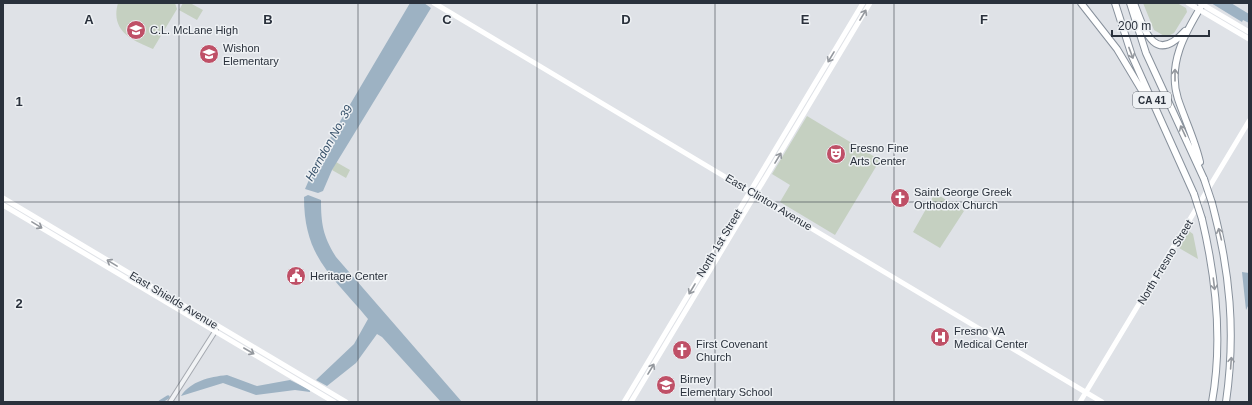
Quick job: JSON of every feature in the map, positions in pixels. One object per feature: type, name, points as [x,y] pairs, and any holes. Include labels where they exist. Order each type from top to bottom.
[{"type":"highway","points":[[1081,3],[1117,49],[1134,76],[1182,166]]},
{"type":"highway","name":"CA 41","points":[[1115,3],[1132,56],[1182,166],[1202,218],[1213,278],[1216,315],[1217,367],[1212,402]]},
{"type":"highway","name":"CA 41","points":[[1130,3],[1146,53],[1204,179],[1222,242],[1230,300],[1232,355],[1226,402]]},
{"type":"highway","points":[[1134,3],[1146,34],[1155,43],[1162,45],[1172,44],[1188,29]]},
{"type":"highway","points":[[1200,6],[1188,29],[1176,60],[1175,81],[1178,99],[1199,158],[1204,179]]},
{"type":"main road","name":"East Clinton Avenue","points":[[434,3],[1102,402]]},
{"type":"main road","name":"North 1st Street","points":[[624,402],[863,3]]},
{"type":"main road","name":"North 1st Street","points":[[631,402],[870,3]]},
{"type":"main road","points":[[1188,3],[1200,6],[1249,32]]},
{"type":"main road","points":[[1200,6],[1249,39]]},
{"type":"main road","name":"North Fresno Street","points":[[1080,402],[1249,121]]},
{"type":"main road","name":"East Shields Avenue","points":[[3,198],[346,402]]},
{"type":"main road","name":"East Shields Avenue","points":[[3,205],[334,402]]},
{"type":"main road","points":[[721,240],[730,236]]},
{"type":"main road","points":[[279,369],[288,371],[305,381],[309,380]]},
{"type":"main road","points":[[315,391],[321,390],[328,395],[332,394]]},
{"type":"street","points":[[170,402],[218,326]]},
{"type":"green space","points":[[118,3],[175,3],[177,9],[153,49],[131,38],[120,27],[117,21],[116,13]]},
{"type":"green space","points":[[183,3],[190,3],[203,10],[197,20],[179,10]]},
{"type":"green space","points":[[1143,3],[1177,3],[1186,8],[1187,12],[1174,33],[1166,37],[1154,30]]},
{"type":"green space","points":[[807,116],[880,160],[835,235],[780,202],[790,185],[772,174]]},
{"type":"green space","points":[[336,162],[350,170],[346,178],[332,170]]},
{"type":"green space","points":[[935,193],[964,211],[940,248],[913,232]]},
{"type":"green space","points":[[1189,231],[1193,234],[1198,259],[1179,248]]},
{"type":"water","name":"Herndon No. 39","points":[[410,3],[424,3],[431,8],[332,170],[323,191],[318,193],[305,189],[319,157]]},
{"type":"water","points":[[1211,3],[1231,3],[1249,14],[1249,23],[1243,20],[1242,22]]},
{"type":"water","points":[[308,195],[321,200],[324,230],[328,243],[336,257],[462,402],[441,402],[382,337],[377,334],[356,363],[327,386],[316,380],[354,344],[368,319],[332,277],[322,264],[315,251],[309,236],[305,218],[304,197]]},
{"type":"water","points":[[1242,272],[1249,273],[1249,304],[1246,310]]},
{"type":"water","points":[[227,375],[257,386],[290,380],[310,390],[310,392],[295,390],[256,395],[223,383],[181,396],[195,383],[214,377]]},
{"type":"waterway","points":[[160,402],[168,397]]},
{"type":"place","name":"C.L. McLane High","points":[[136,30]]},
{"type":"place","name":"Wishon Elementary","points":[[209,54]]},
{"type":"place","name":"Fresno Fine Arts Center","points":[[836,154]]},
{"type":"place","name":"Saint George Greek Orthodox Church","points":[[900,198]]},
{"type":"place","name":"Heritage Center","points":[[296,276]]},
{"type":"place","name":"Fresno VA Medical Center","points":[[940,337]]},
{"type":"place","name":"First Covenant Church","points":[[682,350]]},
{"type":"place","name":"Birney Elementary School","points":[[666,385]]}]
